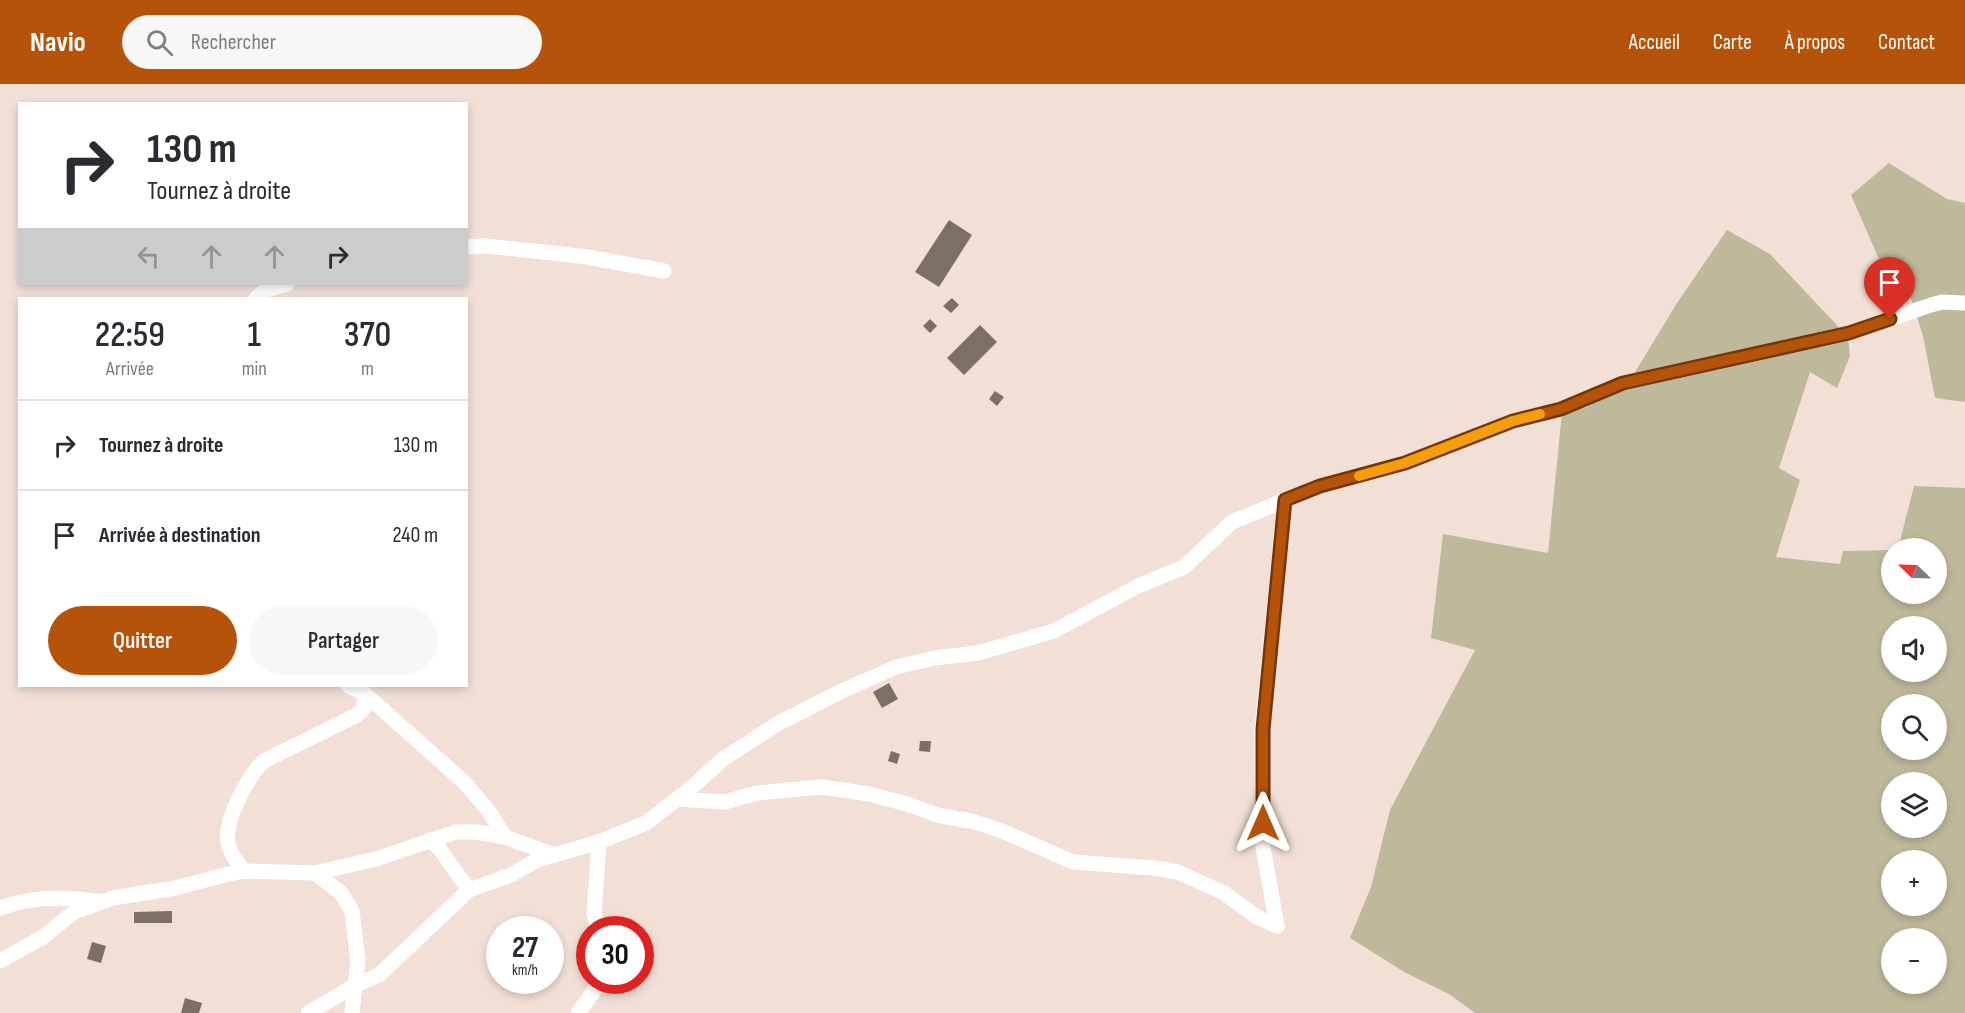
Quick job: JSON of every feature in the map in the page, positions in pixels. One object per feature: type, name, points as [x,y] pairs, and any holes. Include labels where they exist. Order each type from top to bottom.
[{"type":"street","points":[[468,247],[487,246],[588,257],[664,271]]},
{"type":"street","points":[[257,297],[266,290],[284,285]]},
{"type":"street","points":[[308,1013],[354,986],[379,975],[469,890],[511,874],[537,860],[599,842],[646,823],[723,759],[777,724],[842,691],[896,668],[935,658],[978,653],[1054,631],[1138,586],[1184,567],[1232,522],[1320,486],[1405,463],[1513,421],[1561,409],[1623,383],[1849,333],[1942,302],[1965,303]]},
{"type":"street","points":[[677,799],[725,802],[757,793],[780,790],[822,787],[846,789],[907,804],[937,815],[975,822],[1002,831],[1073,862],[1178,872],[1224,893],[1257,917],[1277,926],[1263,847],[1263,729],[1285,500]]},
{"type":"street","points":[[350,687],[364,693],[465,783],[488,810],[505,837]]},
{"type":"street","points":[[244,871],[228,846],[228,835],[230,822],[250,776],[264,760],[357,715],[364,708],[364,693]]},
{"type":"street","points":[[0,961],[43,937],[74,912],[113,898],[175,888],[244,871],[315,873],[376,859],[456,832],[476,832],[505,837],[555,855]]},
{"type":"street","points":[[429,840],[439,848],[469,890]]},
{"type":"street","points":[[594,916],[599,842]]},
{"type":"street","points":[[315,873],[346,897],[352,911],[358,961],[352,1013]]},
{"type":"street","points":[[0,908],[19,901],[37,898],[83,899],[104,903]]},
{"type":"street","points":[[578,1013],[592,994]]},
{"type":"shaded area","points":[[1889,163],[1947,199],[1965,203],[1965,402],[1935,398],[1923,336],[1905,280],[1878,257],[1851,195]]},
{"type":"shaded area","points":[[1727,230],[1770,254],[1848,337],[1850,356],[1837,388],[1810,372],[1779,468],[1800,480],[1776,557],[1840,564],[1843,551],[1881,550],[1881,604],[1947,604],[1947,538],[1901,538],[1914,486],[1965,488],[1965,1013],[1475,1013],[1449,994],[1406,973],[1350,938],[1371,887],[1390,810],[1475,650],[1431,638],[1443,534],[1548,553],[1562,412],[1585,408],[1626,387],[1677,303]]},
{"type":"building","points":[[949,220],[972,235],[939,287],[915,272]]},
{"type":"building","points":[[952,298],[959,305],[951,313],[943,306]]},
{"type":"building","points":[[930,319],[937,326],[930,333],[923,326]]},
{"type":"building","points":[[980,325],[997,342],[964,375],[947,358]]},
{"type":"building","points":[[995,391],[1004,397],[997,406],[989,399]]},
{"type":"building","points":[[889,683],[898,699],[882,708],[873,692]]},
{"type":"building","points":[[920,741],[931,741],[930,752],[919,751]]},
{"type":"building","points":[[891,751],[900,754],[897,764],[888,761]]},
{"type":"building","points":[[172,911],[172,923],[134,923],[134,912]]},
{"type":"building","points":[[92,942],[106,946],[101,963],[87,959]]},
{"type":"building","points":[[185,998],[202,1003],[199,1013],[181,1013]]},
{"type":"slow traffic","points":[[1359,476],[1405,463],[1513,421],[1540,414]]},
{"type":"route","points":[[1263,823],[1263,729],[1285,500],[1320,486],[1405,463],[1525,417],[1551,413],[1623,383],[1849,333],[1890,319]]}]
